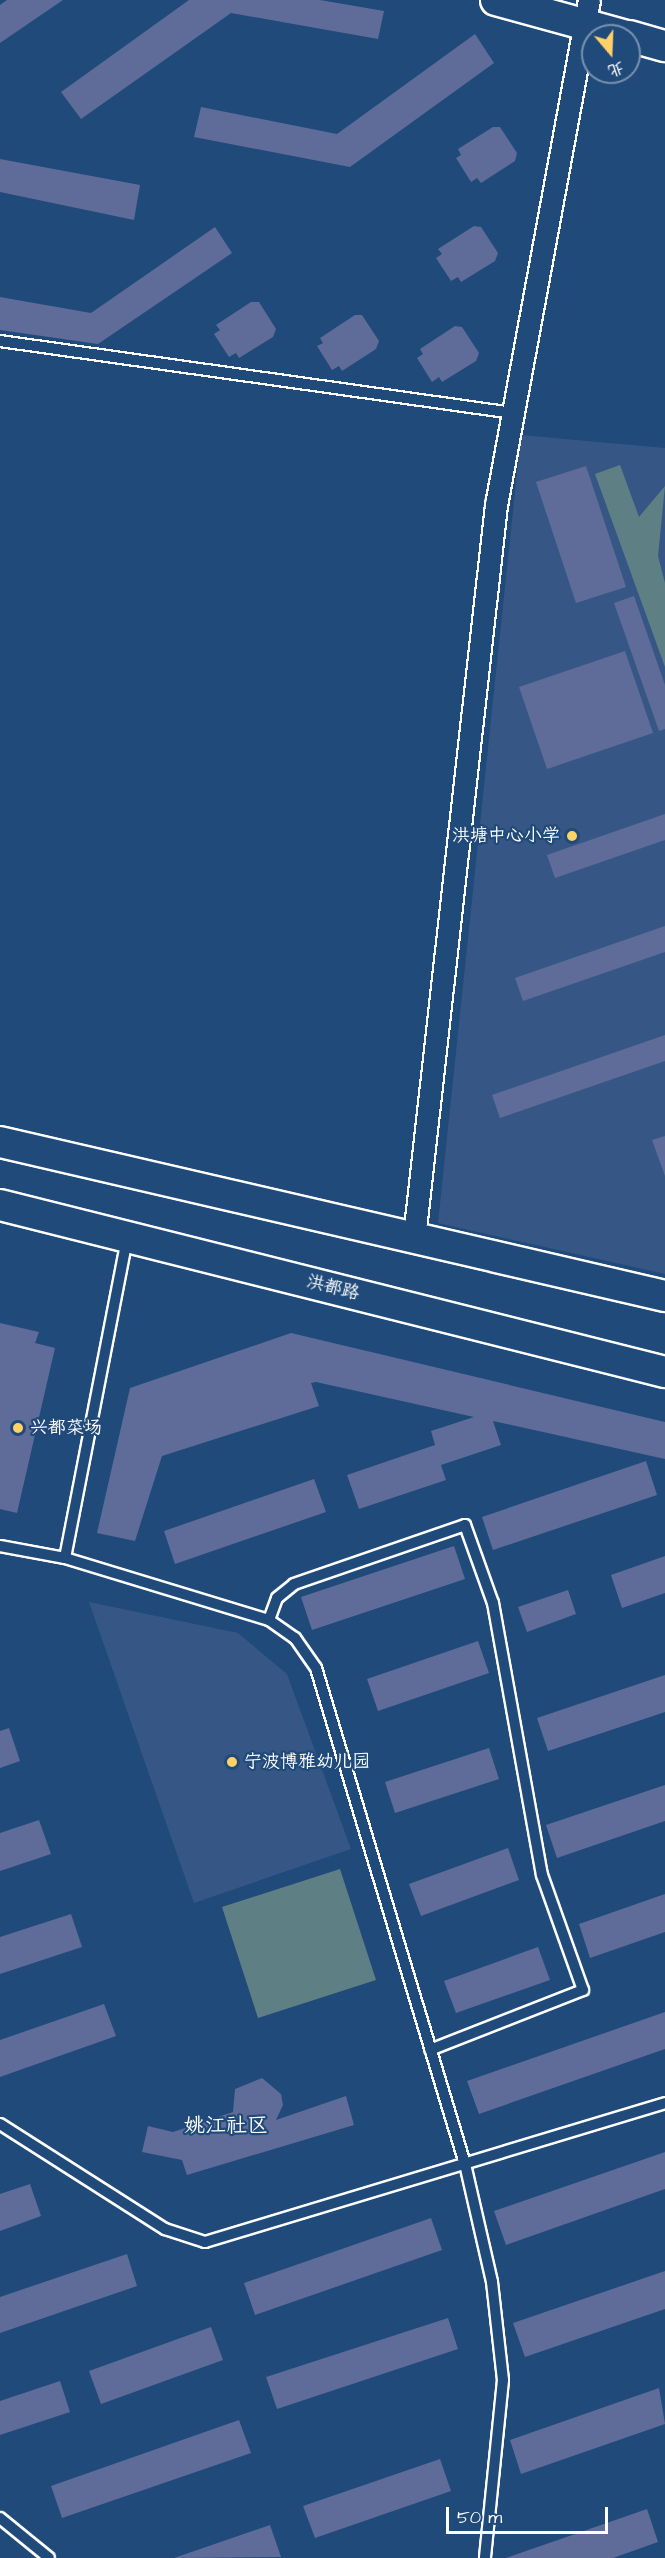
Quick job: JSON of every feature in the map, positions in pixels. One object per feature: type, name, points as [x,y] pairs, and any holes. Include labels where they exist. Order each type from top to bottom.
[{"type":"main road","points":[[496,0],[587,12],[608,24]]},
{"type":"main road","points":[[641,40],[665,46]]},
{"type":"main road","points":[[0,1142],[665,1296]]},
{"type":"main road","name":"洪都路","points":[[0,1205],[665,1372]]},
{"type":"street","points":[[414,1237],[496,505],[587,12]]},
{"type":"lane","points":[[0,341],[513,413]]},
{"type":"lane","points":[[65,1558],[128,1237]]},
{"type":"lane","points":[[269,1620],[277,1598],[294,1584],[465,1525],[493,1603],[542,1875],[583,1990],[430,2050]]},
{"type":"lane","points":[[0,1546],[65,1558],[269,1620],[295,1638],[319,1674],[465,2164],[492,2282],[503,2380],[485,2558]]},
{"type":"lane","points":[[0,2124],[165,2229],[205,2242],[665,2103]]},
{"type":"lane","points":[[0,2518],[49,2558]]},
{"type":"shaded area","name":"洪塘中心小学","points":[[521,435],[665,448],[665,1274],[438,1223]]},
{"type":"shaded area","name":"宁波博雅幼儿园","points":[[89,1602],[238,1633],[287,1674],[351,1849],[194,1903]]},
{"type":"green space","points":[[620,465],[639,517],[665,486],[658,556],[665,583],[665,667],[595,474]]},
{"type":"green space","points":[[340,1869],[376,1980],[258,2018],[222,1907]]},
{"type":"building","points":[[7,0],[63,0],[0,43],[0,5]]},
{"type":"building","points":[[189,0],[320,0],[384,11],[378,39],[231,13],[81,119],[61,92]]},
{"type":"building","points":[[475,34],[494,63],[350,167],[194,137],[201,107],[337,134]]},
{"type":"building","points":[[493,127],[500,127],[517,153],[515,161],[481,183],[477,178],[471,182],[456,158],[461,155],[458,149]]},
{"type":"building","points":[[0,159],[140,185],[134,220],[0,192]]},
{"type":"building","points":[[474,226],[481,227],[498,253],[495,261],[461,282],[458,277],[451,281],[436,258],[442,254],[438,249]]},
{"type":"building","points":[[215,227],[232,253],[98,344],[0,330],[0,297],[91,313]]},
{"type":"building","points":[[251,302],[259,302],[276,329],[273,337],[239,358],[236,353],[229,357],[214,334],[220,330],[216,325]]},
{"type":"building","points":[[355,315],[362,315],[379,341],[376,349],[342,371],[339,366],[332,370],[317,346],[323,343],[320,338]]},
{"type":"building","points":[[455,326],[462,327],[479,353],[476,361],[442,382],[439,377],[432,382],[417,358],[423,354],[420,349]]},
{"type":"building","points":[[586,466],[626,587],[576,603],[536,482]]},
{"type":"building","points":[[634,596],[665,685],[665,729],[659,731],[614,603]]},
{"type":"building","points":[[625,651],[653,733],[547,769],[519,687]]},
{"type":"building","points":[[665,814],[665,840],[555,878],[547,855]]},
{"type":"building","points":[[665,926],[665,952],[523,1001],[515,978]]},
{"type":"building","points":[[665,1035],[665,1061],[500,1118],[492,1095]]},
{"type":"building","points":[[665,1136],[665,1176],[652,1140]]},
{"type":"building","name":"兴都菜场","points":[[0,1323],[39,1332],[35,1343],[55,1348],[17,1513],[0,1509]]},
{"type":"building","points":[[291,1333],[665,1422],[665,1459],[493,1421],[501,1445],[441,1465],[446,1480],[359,1509],[347,1475],[435,1445],[431,1431],[474,1417],[316,1382],[311,1383],[319,1406],[162,1456],[135,1541],[97,1533],[130,1388]]},
{"type":"building","points":[[646,1461],[657,1495],[493,1550],[482,1517]]},
{"type":"building","points":[[314,1479],[326,1512],[175,1564],[164,1531]]},
{"type":"building","points":[[454,1546],[465,1579],[312,1630],[301,1597]]},
{"type":"building","points":[[665,1556],[665,1593],[622,1608],[611,1575]]},
{"type":"building","points":[[568,1590],[576,1614],[527,1632],[518,1607]]},
{"type":"building","points":[[478,1641],[489,1673],[378,1711],[367,1679]]},
{"type":"building","points":[[665,1675],[665,1712],[548,1751],[537,1718]]},
{"type":"building","points":[[9,1728],[20,1761],[0,1768],[0,1731]]},
{"type":"building","points":[[489,1748],[499,1779],[395,1813],[385,1782]]},
{"type":"building","points":[[665,1785],[665,1821],[557,1858],[546,1825]]},
{"type":"building","points":[[39,1820],[51,1854],[0,1871],[0,1833]]},
{"type":"building","points":[[508,1848],[519,1880],[421,1916],[409,1884]]},
{"type":"building","points":[[665,1894],[665,1932],[590,1958],[579,1924]]},
{"type":"building","points":[[71,1914],[82,1947],[0,1974],[0,1937]]},
{"type":"building","points":[[538,1947],[550,1980],[456,2013],[444,1981]]},
{"type":"building","points":[[104,2004],[116,2036],[0,2077],[0,2040]]},
{"type":"building","points":[[665,2012],[665,2049],[479,2114],[467,2081]]},
{"type":"building","points":[[262,2078],[281,2094],[283,2105],[276,2120],[346,2096],[354,2125],[187,2175],[182,2160],[142,2152],[148,2126],[173,2132],[233,2112],[235,2089]]},
{"type":"building","points":[[665,2152],[665,2189],[506,2245],[494,2211]]},
{"type":"building","points":[[30,2184],[41,2216],[0,2231],[0,2194]]},
{"type":"building","points":[[431,2218],[442,2250],[255,2315],[244,2283]]},
{"type":"building","points":[[127,2254],[137,2286],[0,2333],[0,2297]]},
{"type":"building","points":[[665,2271],[665,2309],[525,2357],[513,2323]]},
{"type":"building","points":[[448,2318],[458,2349],[277,2409],[266,2377]]},
{"type":"building","points":[[211,2327],[223,2360],[101,2404],[89,2371]]},
{"type":"building","points":[[60,2381],[70,2412],[0,2435],[0,2401]]},
{"type":"building","points":[[659,2388],[665,2424],[521,2474],[510,2440]]},
{"type":"building","points":[[239,2420],[251,2453],[62,2518],[51,2486]]},
{"type":"building","points":[[440,2459],[451,2491],[315,2538],[303,2506]]},
{"type":"building","points":[[647,2509],[658,2542],[613,2558],[506,2558]]},
{"type":"building","points":[[270,2525],[281,2557],[174,2558]]},
{"type":"place","name":"洪塘中心小学","points":[[572,836]]},
{"type":"place","name":"兴都菜场","points":[[18,1428]]},
{"type":"place","name":"宁波博雅幼儿园","points":[[232,1762]]},
{"type":"district","name":"姚江社区","points":[[226,2126]]}]
